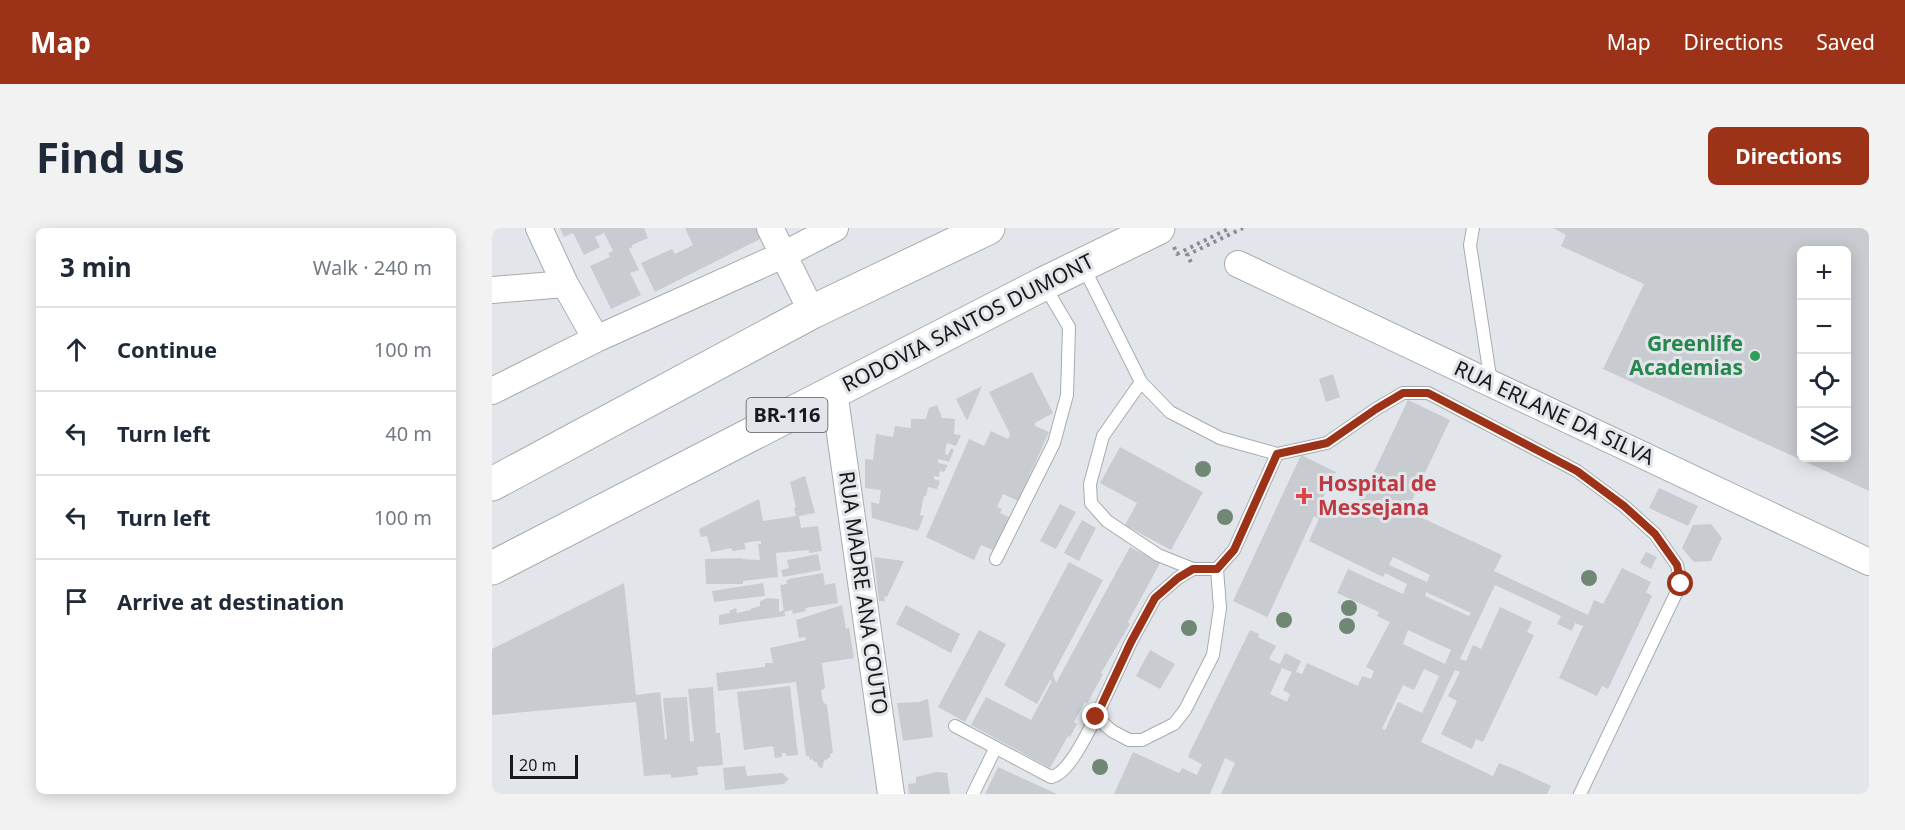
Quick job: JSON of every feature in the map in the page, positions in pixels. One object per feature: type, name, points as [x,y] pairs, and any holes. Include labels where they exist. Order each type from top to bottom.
[{"type":"highway","points":[[492,484],[812,312],[987,228]]},
{"type":"highway","name":"RODOVIA SANTOS DUMONT","points":[[492,568],[1043,284],[1158,228]]},
{"type":"street","points":[[538,228],[565,284],[596,339]]},
{"type":"street","points":[[770,228],[812,312]]},
{"type":"street","points":[[492,391],[596,339],[783,255],[835,228]]},
{"type":"street","name":"RUA ERLANE DA SILVA","points":[[1238,264],[1869,562]]},
{"type":"street","points":[[492,290],[565,284]]},
{"type":"street","name":"RUA MADRE ANA COUTO","points":[[834,392],[891,794]]},
{"type":"lane","points":[[1473,228],[1470,245],[1491,383]]},
{"type":"lane","points":[[1082,265],[1141,382],[1170,412],[1220,438],[1277,454],[1327,443],[1403,393],[1428,393],[1577,471],[1624,506],[1655,534],[1677,565],[1681,584],[1580,794]]},
{"type":"lane","points":[[996,559],[1054,443],[1067,395],[1069,327],[1043,284]]},
{"type":"lane","points":[[1141,382],[1103,436],[1090,484],[1091,502],[1107,521],[1158,555],[1193,569],[1217,569]]},
{"type":"lane","points":[[1096,717],[1112,731],[1129,740],[1142,740],[1174,724],[1185,710],[1213,655],[1220,608],[1217,569],[1234,550],[1277,454]]},
{"type":"lane","points":[[955,726],[1051,777],[1058,776],[1096,717],[1131,642],[1155,598],[1178,578],[1193,569]]},
{"type":"lane","points":[[973,794],[995,749]]},
{"type":"path","points":[[1177,254],[1230,228]]},
{"type":"path","points":[[1191,262],[1187,255],[1243,228]]},
{"type":"building","points":[[560,228],[644,228],[648,238],[632,245],[629,249],[639,270],[630,273],[641,295],[611,309],[590,266],[610,257],[608,253],[613,251],[604,233],[595,237],[600,247],[584,255],[573,233],[564,237]]},
{"type":"building","points":[[685,228],[757,228],[762,238],[655,292],[641,263],[672,249],[675,254],[693,245]]},
{"type":"building","points":[[1553,228],[1869,228],[1869,491],[1806,462],[1851,462],[1851,246],[1797,246],[1797,458],[1603,369],[1644,284],[1561,246],[1566,235]]},
{"type":"building","points":[[1032,372],[1053,413],[1035,423],[1035,426],[1049,432],[1018,501],[1003,494],[997,507],[1002,509],[1000,513],[1015,520],[1000,553],[981,545],[974,560],[926,537],[969,439],[984,446],[991,431],[1008,439],[1010,434],[989,392]]},
{"type":"building","points":[[1333,374],[1340,397],[1326,402],[1319,379]]},
{"type":"building","points":[[982,386],[967,421],[956,399]]},
{"type":"building","points":[[1408,400],[1450,420],[1407,511],[1502,555],[1494,571],[1588,615],[1594,600],[1603,604],[1622,568],[1651,582],[1646,592],[1652,596],[1608,689],[1602,686],[1597,696],[1559,678],[1583,626],[1575,623],[1572,631],[1557,624],[1561,616],[1495,585],[1460,659],[1466,661],[1473,645],[1481,649],[1500,607],[1532,622],[1527,632],[1534,635],[1483,742],[1476,739],[1472,749],[1441,734],[1457,701],[1448,696],[1460,672],[1455,670],[1421,742],[1493,776],[1499,763],[1517,770],[1551,786],[1547,794],[1221,794],[1235,763],[1225,758],[1210,794],[1114,794],[1133,752],[1179,773],[1182,768],[1197,775],[1202,764],[1188,757],[1189,754],[1250,630],[1276,646],[1269,659],[1280,664],[1285,653],[1301,661],[1296,672],[1302,674],[1307,663],[1358,686],[1362,676],[1371,679],[1374,671],[1366,667],[1390,622],[1377,616],[1379,612],[1337,593],[1348,569],[1403,594],[1407,584],[1385,573],[1383,577],[1309,541],[1319,519],[1314,516],[1268,616],[1233,601],[1301,455],[1336,472],[1321,502],[1353,516]],"holes":[[[1393,557],[1430,575],[1427,582],[1389,565]],[[1426,592],[1471,613],[1469,616],[1425,596]],[[1408,630],[1451,650],[1445,664],[1403,644]],[[1282,668],[1292,672],[1283,690],[1290,694],[1287,702],[1270,694]],[[1424,669],[1439,676],[1422,713],[1398,702],[1385,730],[1382,729],[1403,685],[1414,690]]]},
{"type":"building","points":[[937,405],[942,418],[955,419],[954,434],[961,435],[956,446],[947,443],[945,454],[948,455],[951,448],[954,450],[949,462],[938,459],[938,463],[948,465],[944,472],[940,471],[939,477],[934,476],[934,479],[940,481],[937,489],[928,487],[920,515],[924,516],[918,531],[872,518],[871,502],[879,504],[881,490],[865,488],[865,459],[873,460],[876,434],[893,437],[895,426],[911,428],[911,419],[926,419],[929,408]]},
{"type":"building","points":[[1120,447],[1203,492],[1171,550],[1125,525],[1137,503],[1100,483]]},
{"type":"building","points":[[805,476],[815,513],[799,516],[801,528],[818,526],[822,551],[776,553],[778,577],[743,581],[743,584],[706,584],[705,559],[760,560],[758,544],[761,544],[761,541],[744,543],[746,549],[732,551],[732,548],[711,552],[707,536],[701,537],[699,530],[759,499],[763,521],[796,516],[790,482]]},
{"type":"building","points":[[1659,488],[1698,506],[1688,526],[1649,508]]},
{"type":"building","points":[[1060,504],[1076,512],[1056,549],[1040,541]]},
{"type":"building","points":[[1082,520],[1096,528],[1079,561],[1064,553]]},
{"type":"building","points":[[1711,524],[1722,538],[1711,561],[1694,562],[1682,548],[1693,525]]},
{"type":"building","points":[[1130,547],[1160,563],[1128,622],[1130,624],[1101,673],[1103,674],[1087,704],[1085,702],[1074,722],[1077,724],[1050,768],[971,725],[986,697],[1031,720],[1052,681],[1050,680],[1037,704],[1004,685],[1069,562],[1103,580],[1053,674],[1056,683]]},
{"type":"building","points":[[1646,552],[1657,557],[1651,569],[1640,563]]},
{"type":"building","points":[[818,554],[821,570],[783,577],[781,570],[789,568],[787,560]]},
{"type":"building","points":[[874,557],[904,561],[887,597],[884,596],[885,601],[879,601]]},
{"type":"building","points":[[823,573],[825,585],[835,583],[838,603],[805,608],[806,611],[793,614],[792,610],[784,612],[780,585],[787,584],[786,581],[789,579]]},
{"type":"building","points":[[624,583],[636,695],[660,692],[665,740],[667,739],[663,698],[687,697],[690,742],[694,741],[688,689],[713,687],[716,733],[720,733],[723,765],[697,767],[698,775],[671,778],[671,774],[644,776],[636,702],[492,715],[492,649]]},
{"type":"building","points":[[763,583],[765,596],[714,602],[712,591]]},
{"type":"building","points":[[768,598],[779,599],[779,612],[784,610],[785,616],[719,625],[719,615],[730,613],[729,611],[736,608],[737,613],[751,610],[760,606],[760,601]]},
{"type":"building","points":[[842,605],[854,658],[822,663],[825,688],[821,691],[823,702],[827,705],[833,753],[824,761],[822,769],[817,762],[806,756],[796,682],[718,691],[716,673],[765,667],[765,663],[773,663],[770,648],[806,640],[805,637],[799,638],[796,620]]},
{"type":"building","points":[[906,605],[960,634],[951,653],[896,624]]},
{"type":"building","points":[[979,630],[1006,644],[965,722],[938,707]]},
{"type":"building","points":[[1150,650],[1175,664],[1160,689],[1136,676]]},
{"type":"building","points":[[790,686],[798,755],[786,756],[786,753],[782,753],[782,757],[775,758],[773,746],[744,750],[737,692]]},
{"type":"building","points":[[928,699],[933,737],[903,741],[897,703],[919,702]]},
{"type":"building","points":[[745,766],[747,776],[782,773],[789,779],[784,784],[725,790],[723,768]]},
{"type":"building","points":[[998,767],[1057,794],[985,794]]},
{"type":"building","points":[[936,772],[947,773],[950,794],[909,794],[908,784],[916,783],[916,777]]},
{"type":"place","name":"Greenlife Academias","points":[[1755,356]]},
{"type":"place","name":"Hospital de Messejana","points":[[1304,496]]},
{"type":"route","points":[[1096,717],[1131,642],[1155,598],[1178,578],[1193,569],[1217,569],[1234,550],[1277,454],[1327,443],[1403,393],[1428,393],[1577,471],[1624,506],[1655,534],[1677,565],[1681,584]]}]
